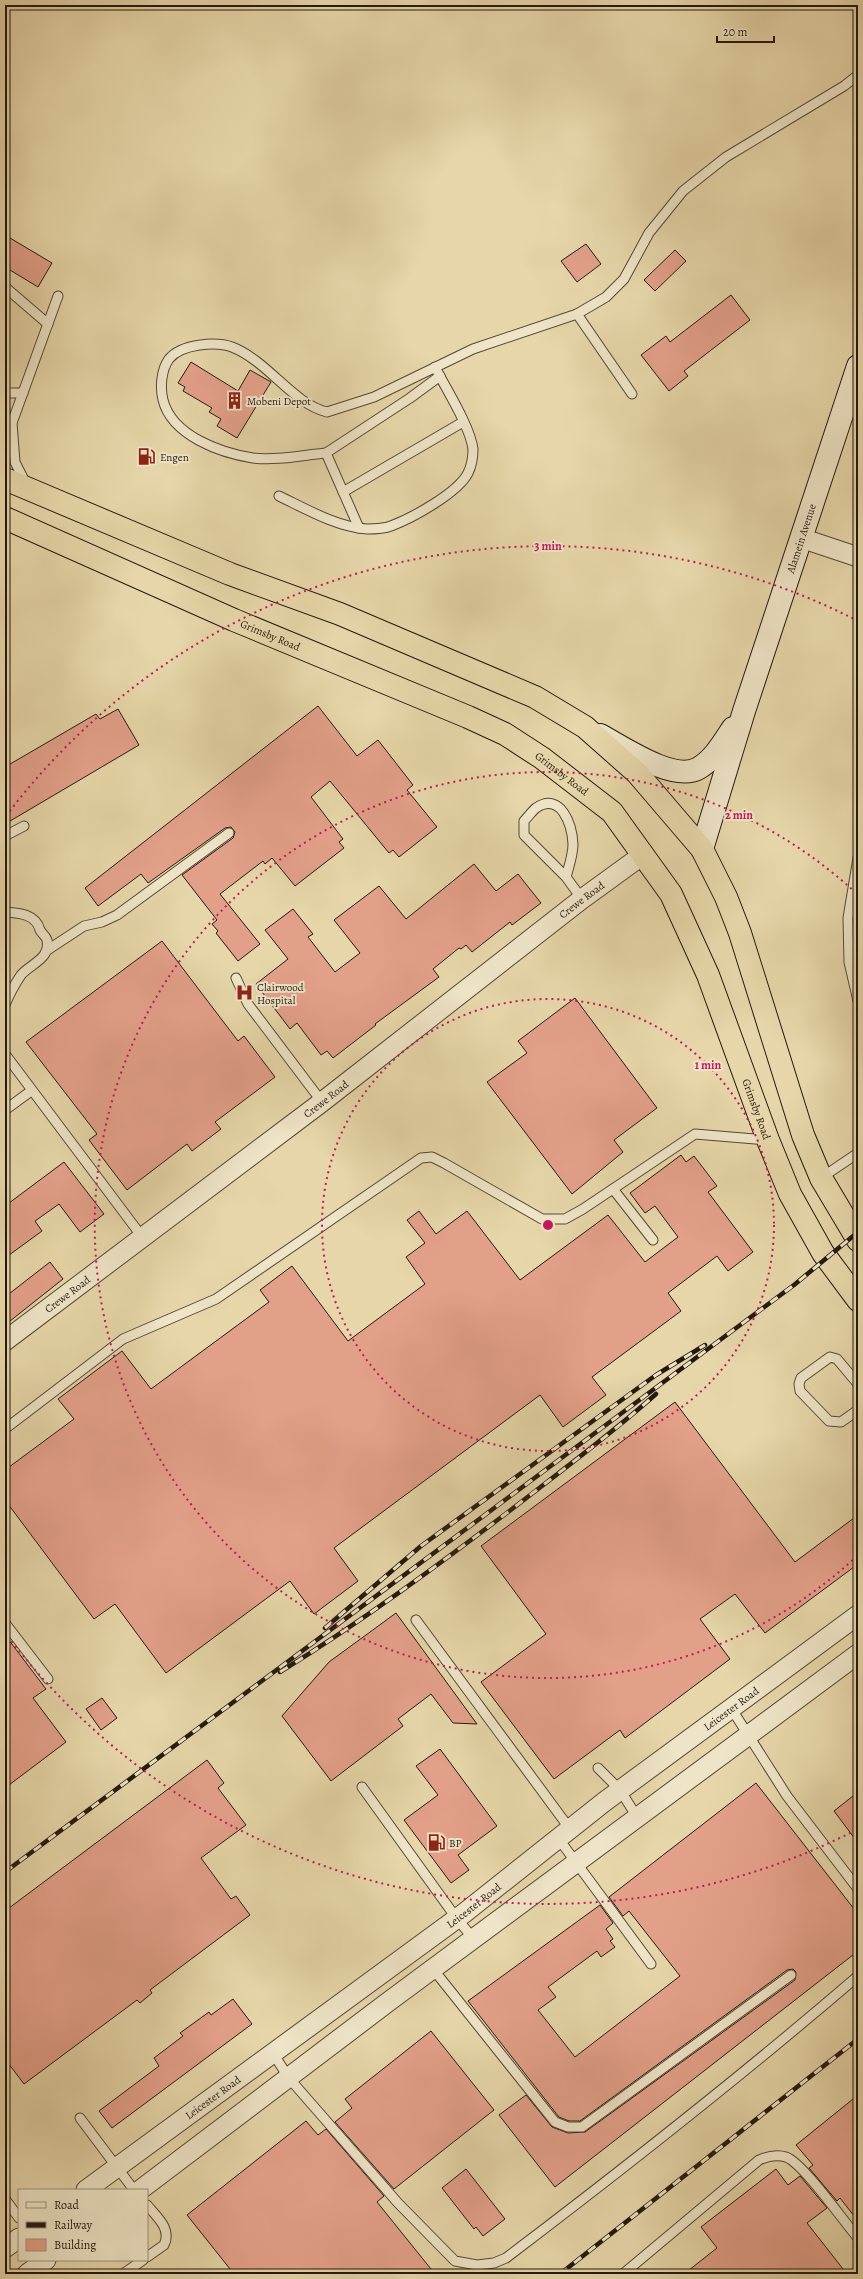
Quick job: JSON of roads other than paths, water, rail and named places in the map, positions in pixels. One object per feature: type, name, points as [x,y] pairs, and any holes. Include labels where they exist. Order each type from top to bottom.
[{"type":"highway","points":[[5,479],[230,574],[340,614],[535,697],[584,727],[637,773],[702,849],[726,897],[740,933],[803,1135],[821,1178],[858,1240]]},
{"type":"highway","name":"Grimsby Road","points":[[5,518],[234,620],[468,717],[505,734],[574,781],[612,812],[644,854],[671,894],[690,932],[708,975],[768,1140],[790,1194],[823,1252],[858,1300]]},
{"type":"highway","points":[[790,1194],[821,1178]]},
{"type":"street","name":"Alamein Avenue","points":[[702,849],[744,711],[858,366]]},
{"type":"street","points":[[801,538],[858,557]]},
{"type":"street","name":"Alamein Avenue","points":[[584,727],[663,768],[689,773],[712,758],[744,711]]},
{"type":"street","name":"Crewe Road","points":[[5,1341],[322,1102],[582,899],[644,854]]},
{"type":"street","name":"Leicester Road","points":[[87,2189],[457,1919],[620,1790],[858,1615]]},
{"type":"street","points":[[141,2189],[473,1938],[858,1654]]},
{"type":"street","points":[[5,2248],[18,2239]]},
{"type":"street","points":[[28,2274],[45,2261]]},
{"type":"lane","points":[[440,376],[410,398],[326,453],[254,458],[223,450],[192,436],[176,423],[163,400],[162,386],[164,370],[170,358],[188,347],[209,344],[232,347],[271,372],[307,403],[326,412],[374,398],[435,366],[472,349],[577,314],[606,297],[624,280],[649,233],[683,191],[726,157],[844,86],[858,75]]},
{"type":"lane","points":[[7,292],[48,324]]},
{"type":"lane","points":[[28,488],[15,462],[12,423],[58,296]]},
{"type":"lane","points":[[577,314],[632,394]]},
{"type":"lane","points":[[279,496],[337,521],[359,528],[378,529],[390,526],[435,503],[458,485],[468,474],[473,449],[468,432],[435,366]]},
{"type":"lane","points":[[5,393],[23,392]]},
{"type":"lane","points":[[343,492],[463,422]]},
{"type":"lane","points":[[5,430],[12,423]]},
{"type":"lane","points":[[326,453],[359,528]]},
{"type":"lane","points":[[566,877],[573,845],[571,829],[566,813],[558,806],[550,803],[536,808],[524,821],[524,835],[546,859],[566,877],[582,899]]},
{"type":"lane","points":[[5,836],[24,826]]},
{"type":"lane","points":[[5,1005],[22,974],[40,961],[46,951],[84,926],[102,922],[117,915],[229,833]]},
{"type":"lane","points":[[858,858],[848,918],[849,962],[858,1001]]},
{"type":"lane","points":[[5,912],[19,913],[32,918],[39,924],[41,932],[47,940],[46,951]]},
{"type":"lane","points":[[236,978],[248,1004],[322,1102]]},
{"type":"lane","points":[[5,1054],[143,1238]]},
{"type":"lane","points":[[5,1110],[31,1090]]},
{"type":"lane","points":[[5,1429],[123,1339],[216,1299],[421,1158],[432,1157],[444,1163],[542,1219],[565,1218],[613,1189],[636,1172],[695,1134],[768,1140]]},
{"type":"lane","points":[[821,1178],[858,1153]]},
{"type":"lane","points":[[613,1189],[653,1240]]},
{"type":"lane","points":[[858,1384],[836,1359],[830,1357],[801,1378],[799,1384],[800,1391],[828,1421],[841,1422],[858,1410]]},
{"type":"lane","points":[[416,1620],[564,1834],[577,1862],[651,1964]]},
{"type":"lane","points":[[5,1623],[48,1679]]},
{"type":"lane","points":[[731,1708],[787,1796],[858,1890]]},
{"type":"lane","points":[[598,1768],[620,1790],[636,1818]]},
{"type":"lane","points":[[362,1787],[457,1919],[473,1938]]},
{"type":"lane","points":[[433,1969],[555,2122],[568,2127],[582,2127],[791,1975]]},
{"type":"lane","points":[[273,2053],[288,2077],[398,2203],[455,2261],[477,2265],[494,2263],[506,2258],[595,2191],[756,2063],[858,1976]]},
{"type":"lane","points":[[80,2118],[133,2189]]},
{"type":"lane","points":[[624,2274],[759,2160],[770,2156],[788,2158],[803,2171],[858,2238]]},
{"type":"lane","points":[[5,2199],[18,2217]]},
{"type":"lane","points":[[148,2206],[163,2225],[166,2234],[164,2245],[148,2256]]},
{"type":"lane","points":[[123,2274],[142,2261]]},
{"type":"railway","points":[[5,1872],[794,1285],[858,1232]]},
{"type":"railway","points":[[325,1628],[421,1546],[656,1375],[705,1345]]},
{"type":"railway","points":[[280,1672],[369,1613],[456,1551],[585,1453],[656,1394]]},
{"type":"railway","points":[[560,2274],[858,2039]]},
{"type":"place","name":"Mobeni Depot","points":[[234,401]]},
{"type":"place","name":"Engen","points":[[147,457]]},
{"type":"place","name":"Clairwood Hospital","points":[[244,993]]},
{"type":"place","name":"BP","points":[[436,1843]]}]
